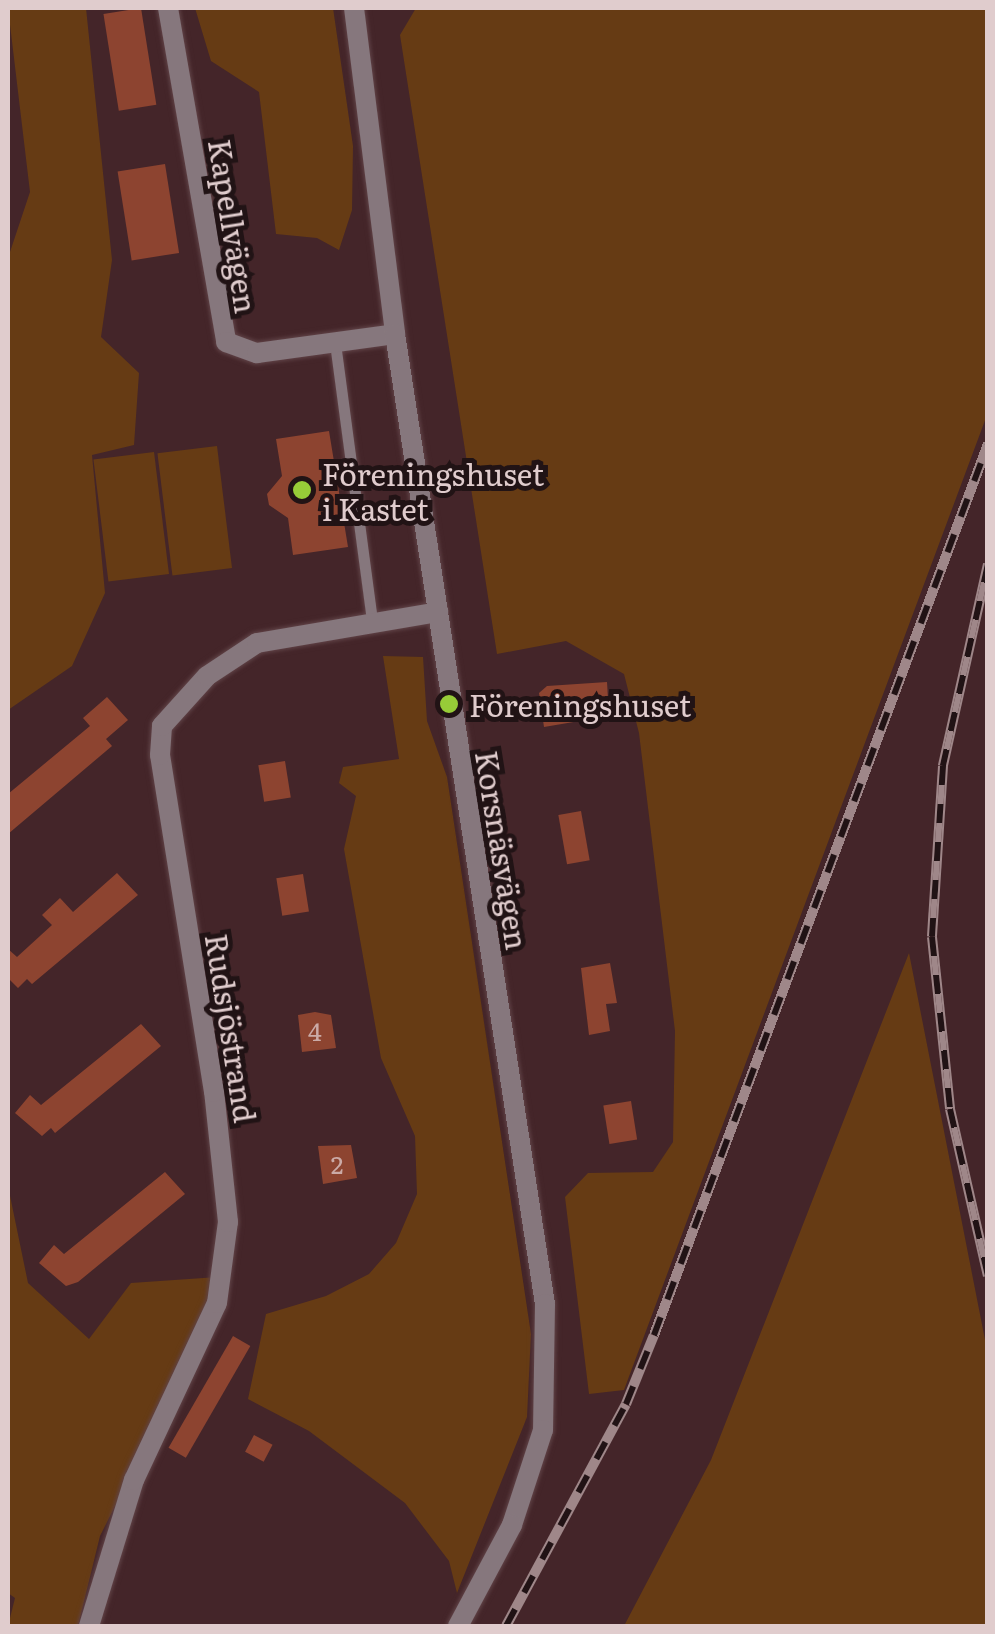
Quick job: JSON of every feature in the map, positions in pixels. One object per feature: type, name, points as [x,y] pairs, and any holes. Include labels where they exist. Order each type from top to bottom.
[{"type":"street","name":"Kapellvägen","points":[[168,8],[220,333],[246,352],[395,334]]},
{"type":"street","name":"Korsnäsvägen","points":[[354,8],[395,334],[545,1304],[548,1372],[527,1485],[458,1626]]},
{"type":"street","name":"Rudsjöstrand","points":[[88,1626],[134,1480],[216,1304],[228,1222],[214,1092],[160,755],[162,726],[206,676],[258,642],[438,612]]},
{"type":"lane","points":[[335,344],[372,620]]},
{"type":"shaded area","points":[[8,8],[86,8],[112,260],[101,337],[139,373],[134,445],[92,455],[105,593],[72,666],[8,710],[8,258],[30,192]]},
{"type":"shaded area","points":[[195,8],[333,8],[353,146],[352,210],[339,250],[317,238],[276,234],[259,92],[211,61]]},
{"type":"shaded area","points":[[416,8],[987,8],[987,415],[624,1390],[589,1394],[565,1197],[588,1173],[653,1172],[673,1142],[675,1031],[639,733],[624,674],[566,641],[497,654],[400,35]]},
{"type":"shaded area","points":[[217,446],[232,568],[172,575],[157,453]]},
{"type":"shaded area","points":[[154,452],[169,574],[108,582],[93,459]]},
{"type":"shaded area","points":[[383,656],[423,657],[427,721],[447,777],[531,1334],[527,1417],[457,1593],[449,1561],[405,1503],[309,1431],[248,1399],[266,1314],[326,1296],[369,1274],[396,1243],[417,1194],[415,1136],[381,1058],[344,849],[356,796],[339,783],[343,767],[399,759]]},
{"type":"shaded area","points":[[909,953],[987,1350],[987,1626],[624,1626],[711,1460]]},
{"type":"shaded area","points":[[8,1186],[28,1283],[89,1339],[131,1283],[218,1277],[198,1341],[100,1536],[78,1626],[8,1626],[15,1598],[8,1593]]},
{"type":"building","points":[[141,8],[156,105],[119,111],[103,14]]},
{"type":"building","points":[[165,164],[179,253],[132,260],[118,172]]},
{"type":"building","name":"Föreningshuset i Kastet","points":[[329,431],[348,547],[293,555],[288,518],[269,505],[267,494],[282,476],[276,439]]},
{"type":"building","points":[[607,682],[609,716],[544,727],[539,693],[547,686]]},
{"type":"building","points":[[107,697],[128,720],[106,739],[112,746],[8,834],[8,794],[90,726],[83,718]]},
{"type":"building","points":[[285,761],[291,798],[264,802],[258,765]]},
{"type":"building","points":[[581,811],[590,860],[567,864],[558,815]]},
{"type":"building","points":[[117,873],[138,895],[32,984],[27,979],[18,988],[8,978],[8,949],[17,957],[52,925],[42,915],[60,898],[73,912]]},
{"type":"building","points":[[303,874],[309,912],[282,916],[276,878]]},
{"type":"building","points":[[610,963],[617,1003],[606,1004],[610,1031],[589,1035],[581,968]]},
{"type":"building","points":[[298,1015],[331,1015],[336,1048],[302,1052]]},
{"type":"building","points":[[141,1024],[161,1046],[55,1133],[51,1128],[42,1136],[15,1113],[30,1095],[41,1105]]},
{"type":"building","points":[[631,1101],[637,1140],[609,1144],[603,1105]]},
{"type":"building","points":[[351,1145],[357,1178],[323,1184],[318,1146]]},
{"type":"building","points":[[165,1172],[185,1194],[78,1282],[66,1286],[39,1263],[54,1245],[64,1254]]},
{"type":"building","points":[[233,1336],[250,1346],[186,1458],[168,1448]]},
{"type":"building","points":[[254,1435],[273,1445],[264,1462],[245,1452]]},
{"type":"railway","points":[[506,1626],[626,1404],[988,444]]},
{"type":"railway","points":[[988,564],[943,766],[932,937],[950,1109],[988,1276]]},
{"type":"place","name":"Föreningshuset i Kastet","points":[[302,490]]},
{"type":"place","name":"Föreningshuset","points":[[449,704]]}]
